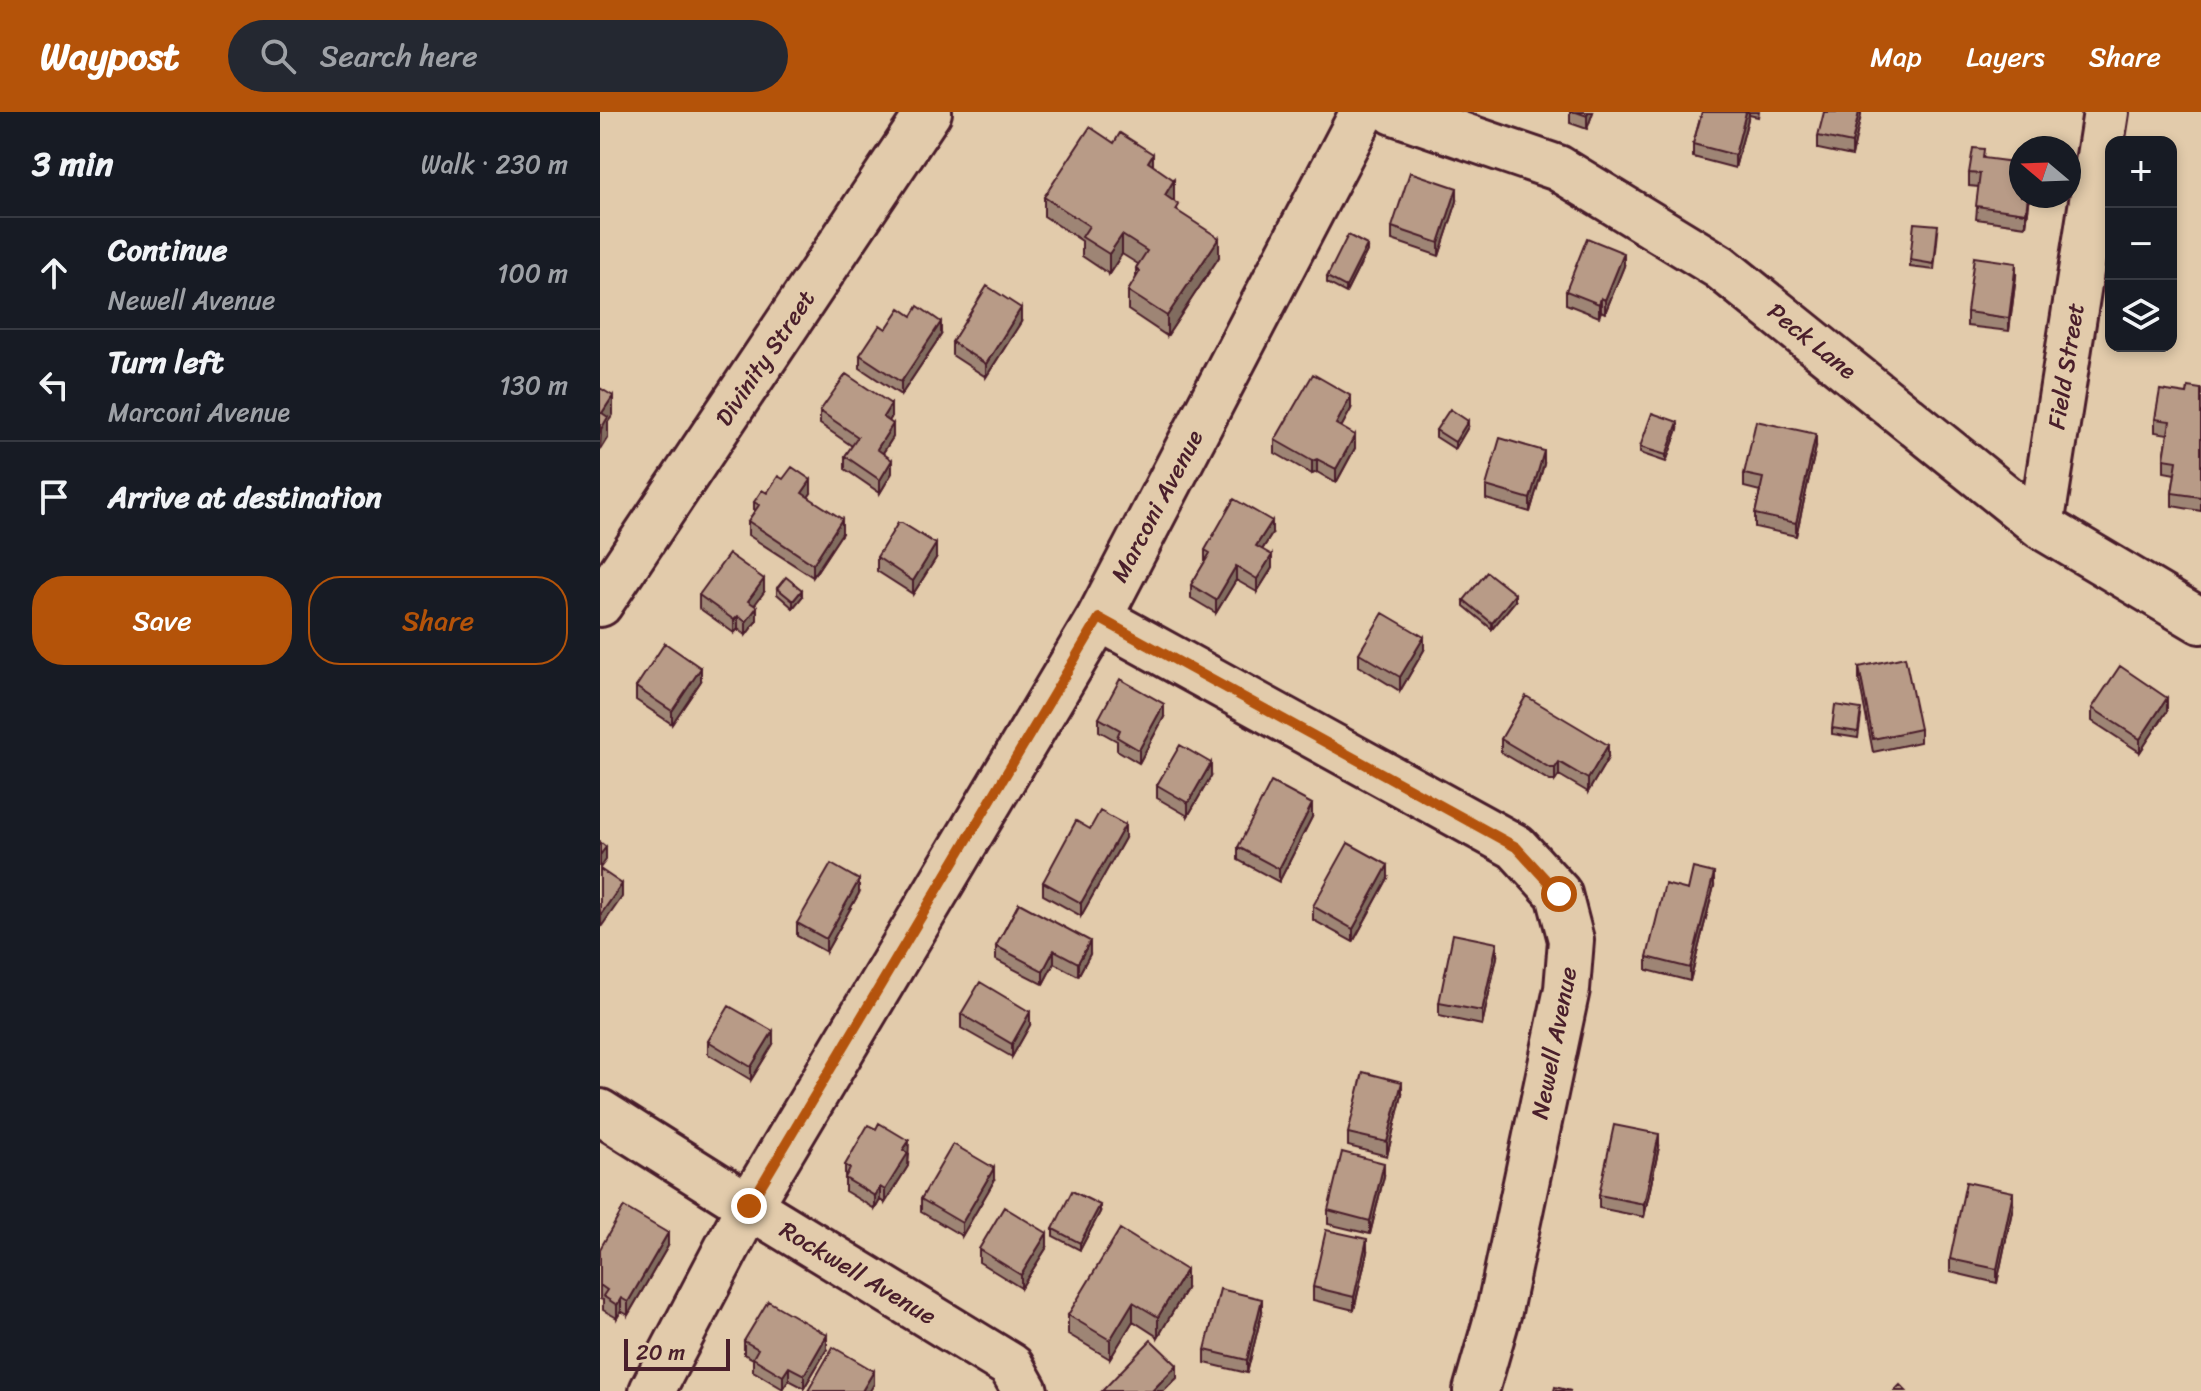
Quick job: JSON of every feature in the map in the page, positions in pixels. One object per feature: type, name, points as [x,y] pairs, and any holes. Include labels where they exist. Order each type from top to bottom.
[{"type":"street","name":"Divinity Street","points":[[600,604],[929,112]]},
{"type":"street","name":"Marconi Avenue","points":[[652,1391],[749,1206],[1099,618],[1363,112]]},
{"type":"street","name":"Peck Lane","points":[[1394,112],[1558,168],[1720,267],[2041,526],[2201,621]]},
{"type":"street","name":"Field Street","points":[[2041,526],[2106,112]]},
{"type":"street","name":"Newell Avenue","points":[[1099,618],[1516,847],[1559,894],[1571,940],[1567,989],[1499,1311],[1476,1391]]},
{"type":"street","name":"Rockwell Avenue","points":[[600,1112],[1011,1366],[1025,1391]]},
{"type":"building","points":[[1702,112],[1746,112],[1735,155],[1693,144]]},
{"type":"building","points":[[1824,112],[1859,112],[1852,143],[1818,136]]},
{"type":"building","points":[[1090,127],[1114,143],[1120,133],[1153,154],[1148,162],[1174,180],[1165,195],[1179,205],[1176,210],[1219,238],[1167,316],[1128,291],[1140,271],[1136,268],[1147,251],[1122,235],[1109,254],[1082,237],[1089,226],[1044,197]]},
{"type":"building","points":[[1973,148],[1984,149],[1983,158],[2009,161],[2009,208],[2027,208],[2026,213],[1976,206],[1980,174],[1969,173]]},
{"type":"building","points":[[1410,172],[1457,188],[1439,243],[1392,227]]},
{"type":"building","points":[[1914,223],[1938,225],[1934,264],[1910,260]]},
{"type":"building","points":[[1348,235],[1367,245],[1346,287],[1327,277]]},
{"type":"building","points":[[1587,238],[1624,253],[1605,300],[1601,298],[1599,304],[1566,291]]},
{"type":"building","points":[[1974,257],[2016,263],[2009,318],[1967,312]]},
{"type":"building","points":[[987,286],[1021,308],[986,364],[952,342]]},
{"type":"building","points":[[918,306],[941,322],[901,382],[860,355],[880,325],[886,329],[900,308],[912,316]]},
{"type":"building","points":[[846,374],[891,404],[883,417],[893,424],[877,449],[892,460],[880,480],[845,456],[858,437],[820,411]]},
{"type":"building","points":[[1313,374],[1351,396],[1336,424],[1355,435],[1336,469],[1317,459],[1312,461],[1275,440]]},
{"type":"building","points":[[2188,387],[2201,389],[2201,497],[2172,493],[2177,461],[2164,459],[2170,421],[2155,419],[2160,390],[2187,394]]},
{"type":"building","points":[[600,388],[613,396],[602,413],[608,417],[600,431]]},
{"type":"building","points":[[1450,409],[1468,421],[1455,442],[1436,430]]},
{"type":"building","points":[[1652,413],[1678,422],[1666,455],[1640,447]]},
{"type":"building","points":[[1756,421],[1816,434],[1796,523],[1755,514],[1763,478],[1744,474]]},
{"type":"building","points":[[1500,438],[1544,451],[1530,499],[1486,486]]},
{"type":"building","points":[[792,467],[811,480],[802,493],[842,519],[813,564],[748,521],[759,505],[754,502],[762,490],[767,493],[778,476],[783,479]]},
{"type":"building","points":[[1234,499],[1272,521],[1256,546],[1272,555],[1257,579],[1236,566],[1216,600],[1191,585],[1210,553],[1205,550]]},
{"type":"building","points":[[898,523],[936,544],[913,581],[877,557]]},
{"type":"building","points":[[729,554],[764,579],[748,601],[757,607],[746,622],[738,616],[734,620],[699,595]]},
{"type":"building","points":[[1487,572],[1515,594],[1492,623],[1464,600]]},
{"type":"building","points":[[786,577],[802,590],[793,601],[777,588]]},
{"type":"building","points":[[1383,613],[1424,637],[1400,677],[1359,653]]},
{"type":"building","points":[[665,643],[701,668],[672,711],[636,687]]},
{"type":"building","points":[[1905,657],[1920,729],[1873,739],[1859,667]]},
{"type":"building","points":[[2120,666],[2167,698],[2140,739],[2092,708]]},
{"type":"building","points":[[1120,679],[1164,704],[1139,750],[1117,737],[1120,730],[1099,718]]},
{"type":"building","points":[[1526,696],[1608,745],[1588,779],[1559,762],[1555,768],[1550,768],[1501,739]]},
{"type":"building","points":[[1835,705],[1861,709],[1858,732],[1832,728]]},
{"type":"building","points":[[1180,745],[1211,763],[1188,803],[1157,785]]},
{"type":"building","points":[[1271,782],[1312,804],[1279,869],[1238,847]]},
{"type":"building","points":[[1100,811],[1125,825],[1081,903],[1043,882],[1076,821],[1090,829]]},
{"type":"building","points":[[1348,843],[1388,865],[1353,929],[1313,906]]},
{"type":"building","points":[[831,864],[859,880],[826,939],[797,923]]},
{"type":"building","points":[[1693,868],[1714,873],[1690,968],[1647,957],[1665,884],[1688,890]]},
{"type":"building","points":[[600,869],[622,884],[601,914],[600,914]]},
{"type":"building","points":[[1019,903],[1090,941],[1078,963],[1054,950],[1043,971],[996,946]]},
{"type":"building","points":[[1453,934],[1497,943],[1482,1011],[1439,1003]]},
{"type":"building","points":[[980,982],[1030,1012],[1012,1044],[961,1014]]},
{"type":"building","points":[[729,1006],[773,1031],[751,1067],[708,1041]]},
{"type":"building","points":[[1363,1072],[1402,1082],[1387,1142],[1348,1133]]},
{"type":"building","points":[[879,1123],[909,1141],[903,1150],[908,1153],[885,1190],[880,1187],[875,1196],[845,1178],[850,1168],[845,1165],[868,1125],[876,1129]]},
{"type":"building","points":[[1614,1125],[1659,1134],[1644,1204],[1599,1195]]},
{"type":"building","points":[[953,1144],[994,1168],[962,1223],[921,1199]]},
{"type":"building","points":[[1342,1152],[1384,1163],[1370,1221],[1328,1210]]},
{"type":"building","points":[[1966,1182],[2013,1192],[1997,1269],[1950,1259]]},
{"type":"building","points":[[1072,1191],[1100,1205],[1080,1243],[1053,1229]]},
{"type":"building","points":[[624,1207],[668,1233],[628,1302],[621,1298],[617,1305],[603,1296],[607,1290],[600,1285],[600,1249]]},
{"type":"building","points":[[1004,1207],[1047,1233],[1021,1275],[979,1249]]},
{"type":"building","points":[[1120,1229],[1186,1270],[1158,1317],[1133,1302],[1110,1340],[1068,1315]]},
{"type":"building","points":[[1326,1230],[1367,1239],[1354,1297],[1313,1287]]},
{"type":"building","points":[[1220,1289],[1262,1299],[1247,1360],[1205,1350]]},
{"type":"building","points":[[768,1301],[827,1335],[804,1375],[789,1367],[783,1376],[753,1358],[758,1349],[744,1341]]},
{"type":"building","points":[[1151,1340],[1177,1365],[1152,1391],[1102,1391]]},
{"type":"building","points":[[833,1347],[874,1371],[862,1391],[808,1391]]},
{"type":"route","points":[[749,1206],[1099,618],[1516,847],[1559,894]]}]
